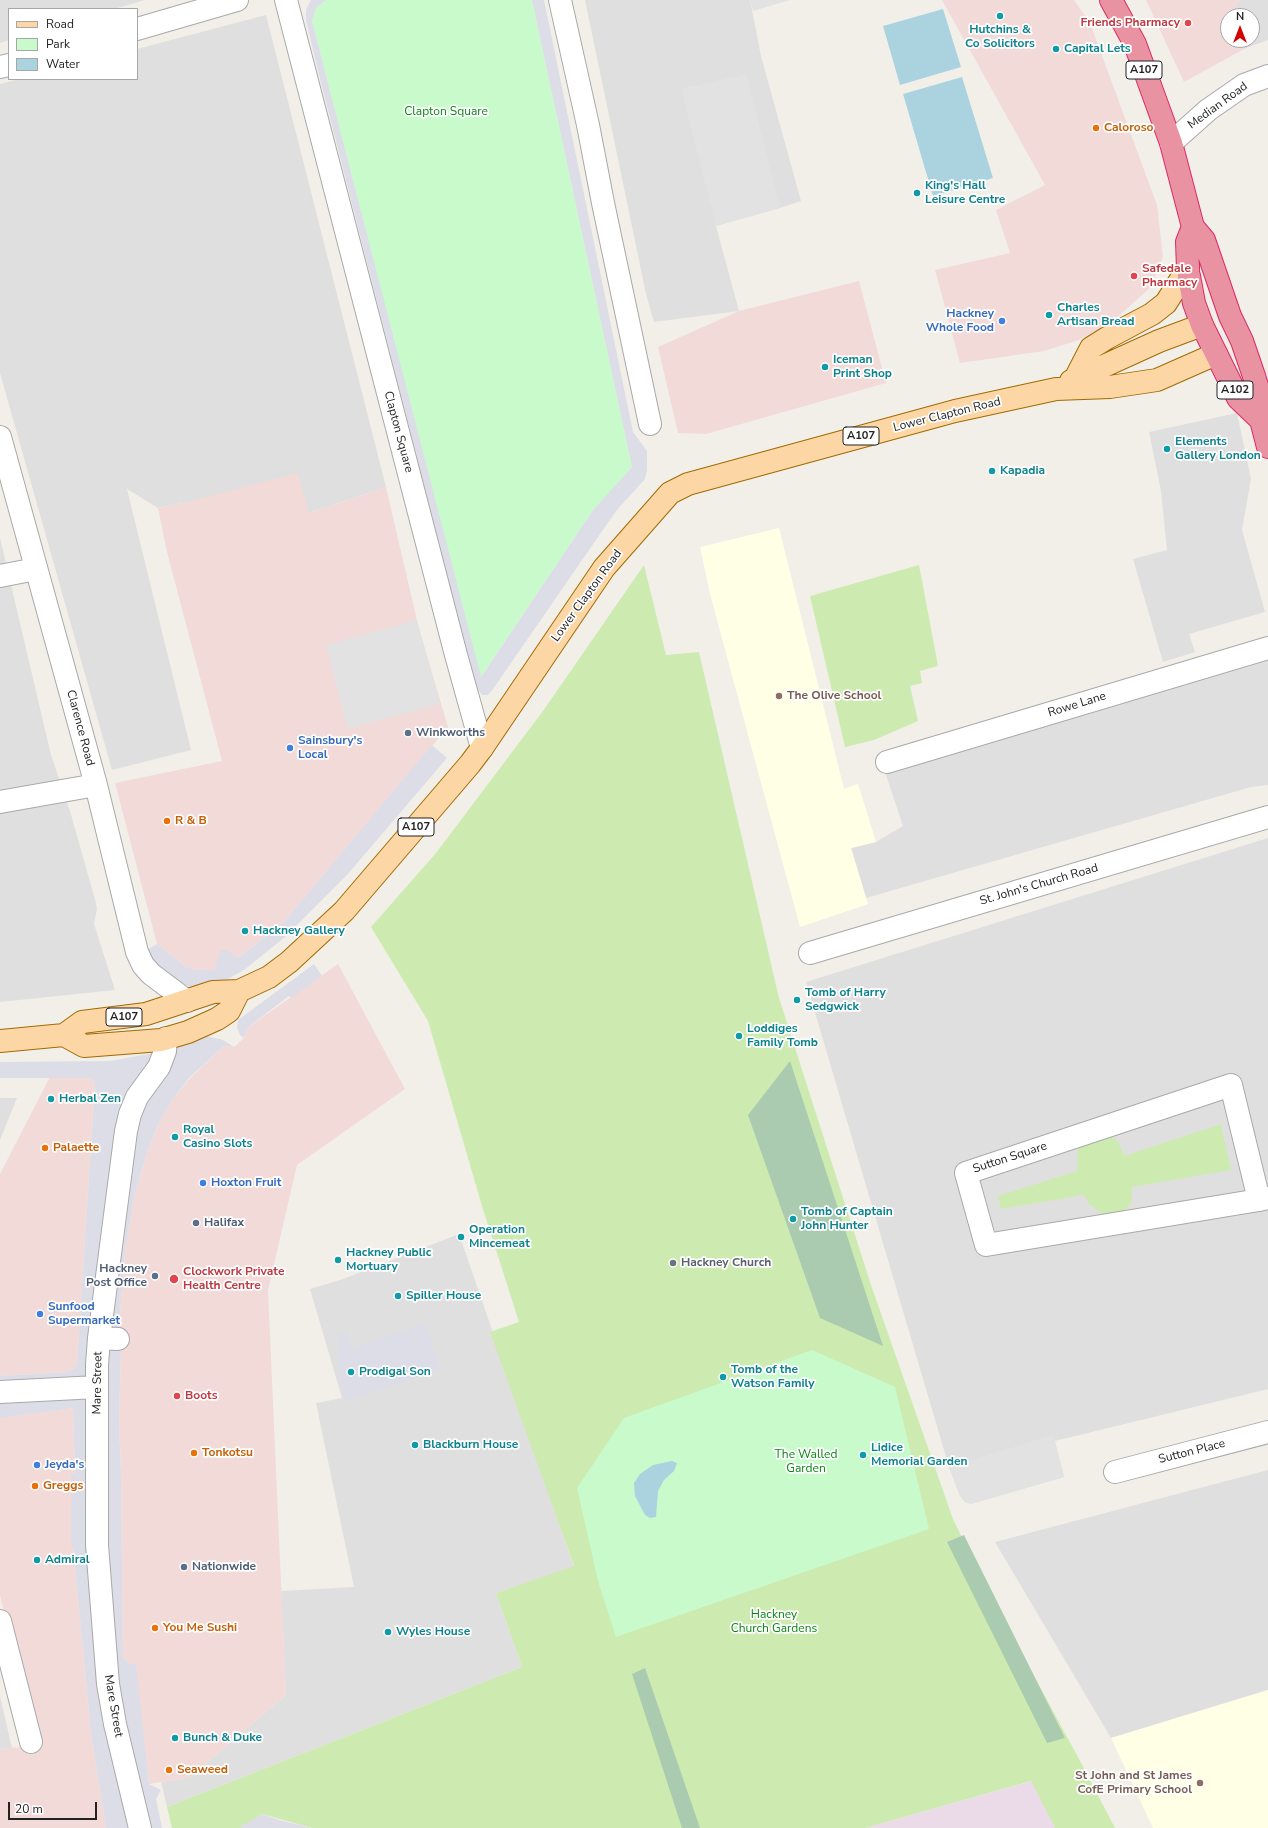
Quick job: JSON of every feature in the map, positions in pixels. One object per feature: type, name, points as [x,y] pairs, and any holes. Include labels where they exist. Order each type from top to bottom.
[{"type":"highway","name":"A107","points":[[1111,0],[1135,44],[1171,143],[1193,227],[1204,240],[1230,316],[1242,341]]},
{"type":"highway","points":[[1193,227],[1187,242],[1189,272],[1194,302],[1202,325],[1216,354]]},
{"type":"highway","name":"Lower Clapton Road","points":[[1202,325],[1230,316]]},
{"type":"highway","name":"Lower Clapton Road","points":[[1216,354],[1242,341]]},
{"type":"highway","name":"A102","points":[[1242,341],[1259,392],[1261,420],[1268,447]]},
{"type":"highway","name":"A102","points":[[1216,354],[1238,398],[1261,420]]},
{"type":"main road","points":[[1075,379],[1092,348],[1107,338],[1152,314],[1166,303],[1189,272]]},
{"type":"main road","name":"Lower Clapton Road","points":[[1056,389],[1159,341],[1202,325]]},
{"type":"main road","name":"Lower Clapton Road","points":[[239,991],[269,977],[284,966],[344,911],[432,809],[482,748],[604,568],[670,493],[688,484],[955,411],[1056,389],[1110,387],[1157,380],[1216,354]]},
{"type":"main road","name":"A107","points":[[239,991],[229,1011],[218,1019],[188,1032],[166,1038],[84,1046],[64,1035],[82,1022],[146,1014],[187,1001],[214,992],[239,991]]},
{"type":"main road","points":[[0,1041],[64,1035]]},
{"type":"street","points":[[138,29],[237,0]]},
{"type":"street","name":"Clapton Square","points":[[286,0],[456,655],[482,748]]},
{"type":"street","points":[[560,0],[588,125],[650,424]]},
{"type":"street","name":"Median Road","points":[[1171,143],[1208,110],[1244,85],[1268,76]]},
{"type":"street","name":"Clarence Road","points":[[0,437],[96,785],[138,952],[143,965],[151,974],[187,1001]]},
{"type":"street","points":[[0,576],[36,569]]},
{"type":"street","name":"Rowe Lane","points":[[887,762],[1268,648]]},
{"type":"street","points":[[0,802],[96,785]]},
{"type":"street","name":"St. John's Church Road","points":[[810,953],[1268,817]]},
{"type":"street","name":"Mare Street","points":[[140,1828],[115,1724],[108,1684],[98,1545],[97,1388],[108,1338],[126,1131],[130,1114],[138,1097],[159,1067],[165,1051],[166,1038]]},
{"type":"street","name":"Sutton Square","points":[[1231,1085],[1264,1199],[986,1245],[966,1173],[1231,1085]]},
{"type":"street","points":[[0,1392],[97,1388]]},
{"type":"street","name":"Sutton Place","points":[[1115,1472],[1268,1432]]},
{"type":"street","points":[[0,1621],[31,1742]]},
{"type":"shaded area","points":[[0,0],[145,0],[117,8],[8,8],[8,40],[0,43]]},
{"type":"shaded area","points":[[311,0],[326,0],[316,8],[312,21],[481,677],[593,510],[632,467],[532,0],[544,0],[633,432],[647,451],[647,470],[645,479],[616,511],[491,692],[487,695],[482,695],[476,687],[318,71],[306,20],[306,10]]},
{"type":"shaded area","points":[[585,0],[750,0],[761,56],[801,201],[716,226],[739,311],[654,322],[646,294]]},
{"type":"shaded area","points":[[750,0],[790,0],[753,11]]},
{"type":"shaded area","points":[[942,0],[1074,0],[1090,23],[1157,205],[1163,257],[1151,287],[1113,321],[1079,340],[1044,351],[960,363],[935,270],[1010,253],[996,210],[1045,185]]},
{"type":"shaded area","points":[[1146,0],[1242,0],[1235,4],[1237,8],[1220,8],[1220,48],[1244,49],[1184,82]]},
{"type":"shaded area","points":[[1242,0],[1268,0],[1268,40],[1260,43],[1260,8],[1237,8],[1235,4]]},
{"type":"shaded area","points":[[266,15],[386,487],[309,513],[183,503],[158,508],[127,489],[191,750],[112,770],[0,373],[0,84],[16,80],[138,80],[138,49]]},
{"type":"shaded area","points":[[746,74],[780,208],[716,226],[681,89]]},
{"type":"shaded area","points":[[859,281],[886,383],[706,434],[678,433],[658,347],[739,311]]},
{"type":"shaded area","points":[[1237,413],[1251,479],[1242,530],[1265,612],[1189,634],[1195,652],[1163,662],[1133,559],[1167,550],[1161,491],[1149,432]]},
{"type":"shaded area","points":[[298,473],[309,513],[386,487],[419,629],[448,727],[283,923],[238,958],[228,950],[214,970],[198,970],[186,967],[157,944],[115,783],[222,761],[167,552],[158,508],[183,503]]},
{"type":"shaded area","name":"The Olive School","points":[[779,528],[844,789],[858,784],[876,842],[851,848],[868,904],[800,927],[710,594],[700,547]]},
{"type":"shaded area","points":[[0,538],[51,755],[70,811],[96,903],[97,909],[94,924],[115,990],[0,1002]]},
{"type":"shaded area","points":[[417,620],[440,704],[347,729],[326,645]]},
{"type":"shaded area","points":[[1268,653],[1268,785],[1251,787],[866,898],[851,848],[876,842],[903,826],[884,769]]},
{"type":"shaded area","points":[[432,745],[447,758],[347,875],[285,937],[244,970],[212,986],[201,988],[187,986],[155,968],[147,950],[157,944],[186,967],[198,970],[214,970],[221,950],[228,950],[238,958],[283,923]]},
{"type":"shaded area","points":[[1268,838],[1268,1389],[1055,1441],[1064,1477],[971,1504],[965,1502],[960,1496],[949,1467],[806,982]]},
{"type":"shaded area","points":[[314,964],[322,976],[291,998],[289,996],[247,1028],[244,1038],[240,1035],[237,1028],[238,1020]]},
{"type":"shaded area","points":[[338,964],[405,1089],[297,1165],[268,1290],[286,1695],[190,1777],[149,1784],[135,1664],[130,1664],[123,1658],[119,1423],[121,1348],[118,1339],[125,1251],[135,1194],[146,1156],[158,1124],[172,1100],[191,1077],[224,1046],[234,1047],[244,1038],[247,1028]]},
{"type":"shaded area","points":[[206,1036],[223,1040],[234,1047],[224,1046],[190,1077],[172,1100],[158,1124],[146,1156],[135,1194],[125,1251],[118,1339],[121,1348],[119,1423],[123,1658],[130,1664],[136,1664],[149,1784],[161,1790],[156,1799],[162,1828],[106,1828],[91,1734],[73,1547],[71,1547],[71,1474],[75,1473],[73,1408],[0,1418],[0,1376],[69,1372],[77,1365],[95,1083],[91,1078],[0,1078],[0,1062],[111,1061],[165,1051]]},
{"type":"shaded area","points":[[790,1061],[883,1346],[820,1318],[748,1115]]},
{"type":"shaded area","points":[[50,1077],[92,1078],[95,1083],[77,1365],[69,1372],[0,1376],[0,1174]]},
{"type":"shaded area","points":[[0,1098],[17,1098],[0,1140]]},
{"type":"shaded area","points":[[459,1234],[574,1567],[496,1593],[522,1667],[167,1807],[161,1782],[190,1777],[286,1695],[281,1591],[354,1587],[316,1403],[342,1398],[310,1289],[343,1279]]},
{"type":"shaded area","points":[[425,1323],[440,1369],[345,1402],[339,1370],[338,1333],[346,1330],[352,1348]]},
{"type":"shaded area","points":[[73,1408],[75,1474],[71,1474],[71,1547],[73,1546],[91,1734],[106,1828],[0,1828],[0,1749],[22,1747],[19,1672],[0,1595],[0,1417]]},
{"type":"shaded area","points":[[1053,1435],[1064,1477],[971,1504],[965,1502],[960,1496],[949,1467]]},
{"type":"shaded area","points":[[1268,1470],[1268,1690],[1111,1738],[995,1542]]},
{"type":"shaded area","points":[[964,1535],[1065,1738],[1047,1743],[947,1542]]},
{"type":"shaded area","points":[[645,1668],[700,1828],[682,1828],[632,1674]]},
{"type":"shaded area","name":"St John and St James CofE Primary School","points":[[1268,1690],[1268,1828],[1153,1828],[1111,1738]]},
{"type":"shaded area","points":[[0,1696],[12,1748],[0,1749]]},
{"type":"shaded area","points":[[1032,1781],[1055,1828],[865,1828]]},
{"type":"shaded area","points":[[262,1814],[279,1820],[312,1828],[239,1828]]},
{"type":"green space","name":"Clapton Square","points":[[326,0],[532,0],[632,467],[593,510],[480,678],[312,21],[316,8]]},
{"type":"green space","name":"Hackney Church Gardens","points":[[644,565],[666,655],[699,652],[779,998],[871,1285],[953,1519],[992,1599],[1115,1828],[1055,1828],[1031,1781],[865,1828],[312,1828],[262,1814],[243,1828],[172,1828],[167,1807],[522,1667],[496,1593],[574,1566],[490,1332],[519,1322],[482,1206],[428,1021],[371,927],[436,853],[543,711]]},
{"type":"green space","points":[[919,565],[938,666],[920,671],[922,683],[910,686],[918,721],[874,740],[845,747],[810,596]]},
{"type":"green space","points":[[1221,1124],[1231,1170],[1132,1187],[1130,1205],[1123,1212],[1105,1216],[1089,1204],[1084,1195],[1001,1209],[998,1196],[1077,1171],[1078,1148],[1084,1139],[1106,1135],[1115,1138],[1120,1145],[1124,1156]]},
{"type":"green space","name":"The Walled Garden","points":[[812,1350],[895,1387],[929,1529],[616,1637],[598,1581],[577,1488],[624,1418]]},
{"type":"water","points":[[943,9],[961,67],[900,85],[883,26]]},
{"type":"water","points":[[962,77],[993,178],[933,196],[903,94]]},
{"type":"water","points":[[672,1461],[677,1463],[674,1471],[664,1480],[658,1491],[656,1517],[650,1518],[645,1515],[635,1496],[634,1483],[640,1474],[653,1465]]},
{"type":"place","name":"Hutchins & Co Solicitors","points":[[1000,16]]},
{"type":"place","name":"Friends Pharmacy","points":[[1188,23]]},
{"type":"place","name":"Capital Lets","points":[[1056,49]]},
{"type":"place","name":"Caloroso","points":[[1096,128]]},
{"type":"place","name":"King's Hall Leisure Centre","points":[[917,193]]},
{"type":"place","name":"Safedale Pharmacy","points":[[1134,276]]},
{"type":"place","name":"Charles Artisan Bread","points":[[1049,315]]},
{"type":"place","name":"Hackney Whole Food","points":[[1002,321]]},
{"type":"place","name":"Iceman Print Shop","points":[[825,367]]},
{"type":"place","name":"Elements Gallery London","points":[[1167,449]]},
{"type":"place","name":"Kapadia","points":[[992,471]]},
{"type":"place","name":"The Olive School","points":[[779,696]]},
{"type":"place","name":"Winkworths","points":[[408,733]]},
{"type":"place","name":"Sainsbury's Local","points":[[290,748]]},
{"type":"place","name":"R & B","points":[[167,821]]},
{"type":"place","name":"Hackney Gallery","points":[[245,931]]},
{"type":"place","name":"Tomb of Harry Sedgwick","points":[[797,1000]]},
{"type":"place","name":"Loddiges Family Tomb","points":[[739,1036]]},
{"type":"place","name":"Herbal Zen","points":[[51,1099]]},
{"type":"place","name":"Royal Casino Slots","points":[[175,1137]]},
{"type":"place","name":"Palaette","points":[[45,1148]]},
{"type":"place","name":"Hoxton Fruit","points":[[203,1183]]},
{"type":"place","name":"Tomb of Captain John Hunter","points":[[793,1219]]},
{"type":"place","name":"Halifax","points":[[196,1223]]},
{"type":"place","name":"Operation Mincemeat","points":[[461,1237]]},
{"type":"place","name":"Hackney Public Mortuary","points":[[338,1260]]},
{"type":"place","name":"Hackney Church","points":[[673,1263]]},
{"type":"place","name":"Hackney Post Office","points":[[155,1276]]},
{"type":"place","name":"Clockwork Private Health Centre","points":[[174,1279]]},
{"type":"place","name":"Spiller House","points":[[398,1296]]},
{"type":"place","name":"Sunfood Supermarket","points":[[40,1314]]},
{"type":"place","name":"Prodigal Son","points":[[351,1372]]},
{"type":"place","name":"Tomb of the Watson Family","points":[[723,1377]]},
{"type":"place","name":"Boots","points":[[177,1396]]},
{"type":"place","name":"Blackburn House","points":[[415,1445]]},
{"type":"place","name":"Tonkotsu","points":[[194,1453]]},
{"type":"place","name":"Lidice Memorial Garden","points":[[863,1455]]},
{"type":"place","name":"Jeyda's","points":[[37,1465]]},
{"type":"place","name":"Greggs","points":[[35,1486]]},
{"type":"place","name":"Admiral","points":[[37,1560]]},
{"type":"place","name":"Nationwide","points":[[184,1567]]},
{"type":"place","name":"You Me Sushi","points":[[155,1628]]},
{"type":"place","name":"Wyles House","points":[[388,1632]]},
{"type":"place","name":"Bunch & Duke","points":[[175,1738]]},
{"type":"place","name":"Seaweed","points":[[169,1770]]},
{"type":"place","name":"St John and St James CofE Primary School","points":[[1200,1783]]}]
